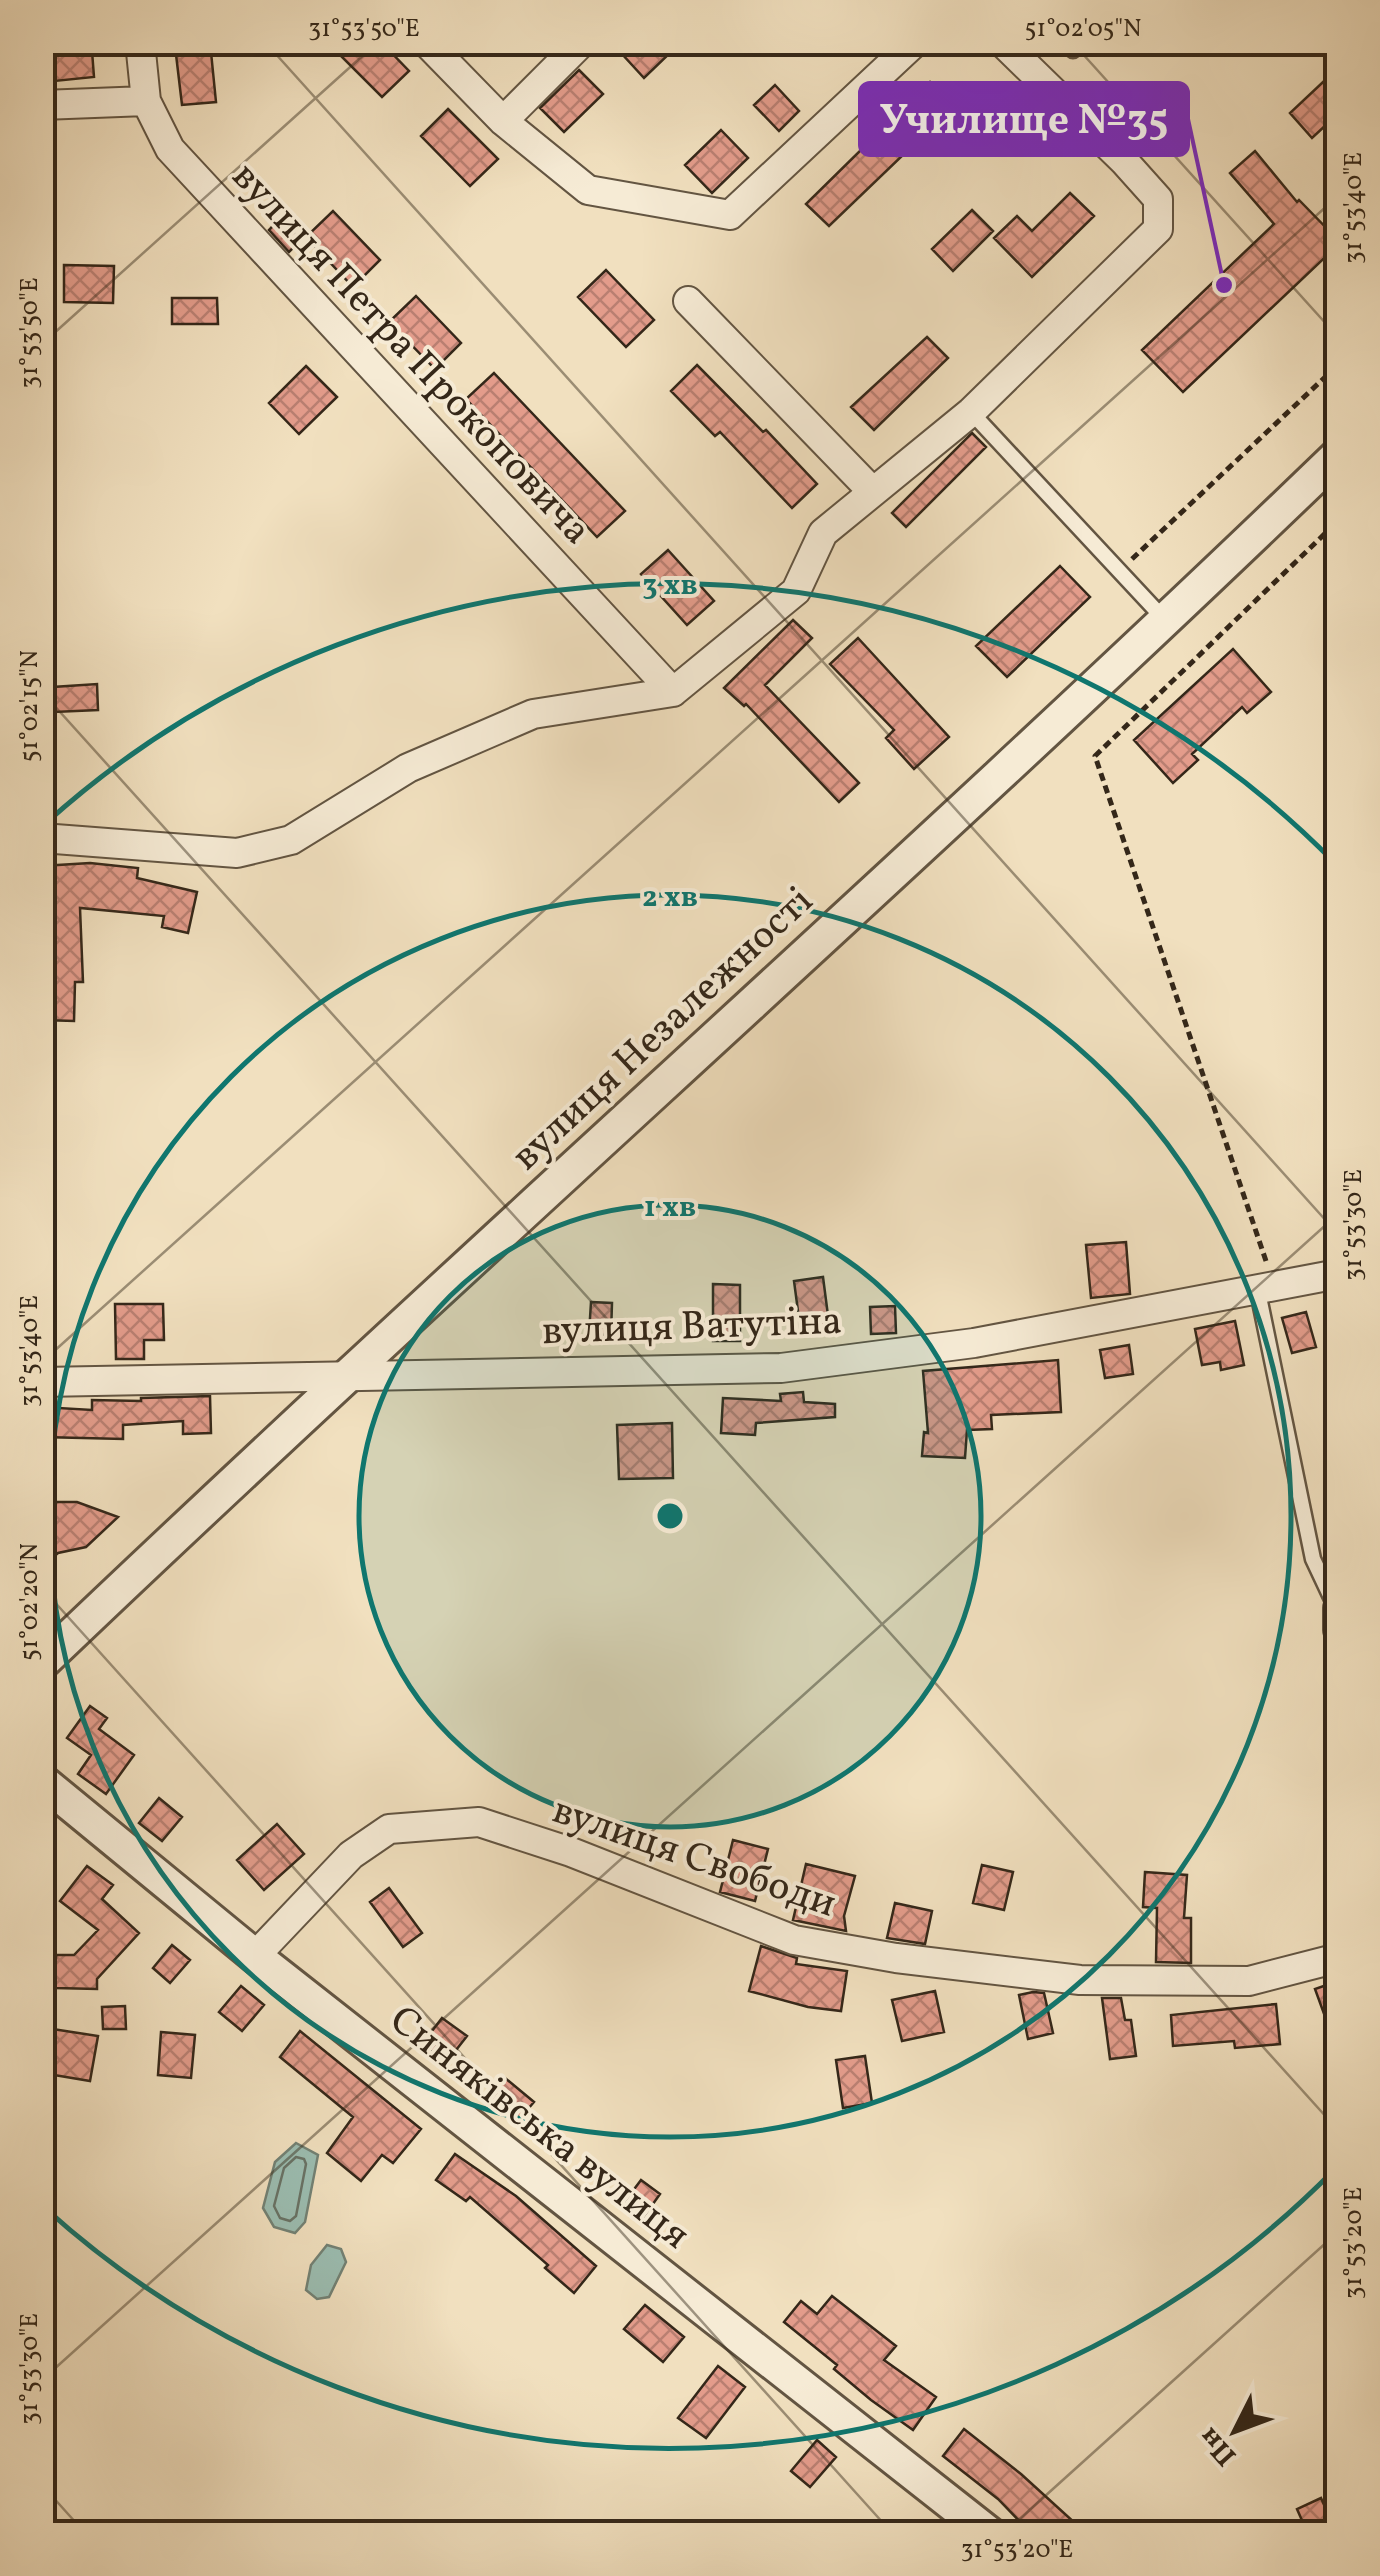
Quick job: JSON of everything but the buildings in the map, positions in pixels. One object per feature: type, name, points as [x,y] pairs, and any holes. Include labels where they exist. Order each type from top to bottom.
[{"type":"street","name":"вулиця Петра Прокоповича","points":[[140,42],[146,101],[170,149],[674,692]]},
{"type":"street","points":[[426,42],[503,121],[588,190],[730,215],[915,42]]},
{"type":"street","points":[[503,121],[582,42]]},
{"type":"street","points":[[42,838],[237,853],[291,840],[408,768],[533,714],[674,692],[796,591],[824,533],[971,412],[1158,230],[1158,199],[1002,42]]},
{"type":"street","points":[[42,104],[146,101]]},
{"type":"street","points":[[688,300],[872,491]]},
{"type":"street","name":"вулиця Незалежності","points":[[42,1663],[347,1374],[1166,621],[1338,454]]},
{"type":"street","name":"вулиця Ватутіна","points":[[42,1382],[780,1368],[974,1343],[1338,1274]]},
{"type":"street","points":[[1337,1609],[1338,1630]]},
{"type":"street","name":"Синяківська вулиця","points":[[42,1781],[256,1956],[990,2534]]},
{"type":"street","name":"вулиця Свободи","points":[[256,1956],[352,1855],[389,1828],[479,1822],[571,1852],[794,1940],[896,1958],[1080,1980],[1249,1980],[1338,1958]]},
{"type":"lane","points":[[971,412],[1166,621]]},
{"type":"lane","points":[[1267,1290],[1313,1560],[1337,1609]]},
{"type":"path","points":[[1118,571],[1338,365]]},
{"type":"path","points":[[1267,1290],[1095,756],[1338,521]]},
{"type":"water","points":[[296,2143],[318,2155],[305,2222],[295,2233],[274,2227],[263,2208],[275,2162]]},
{"type":"water","points":[[327,2245],[341,2249],[346,2262],[329,2297],[317,2299],[306,2290],[311,2265]]},
{"type":"place","name":"Училище №35","points":[[1224,285]]}]
